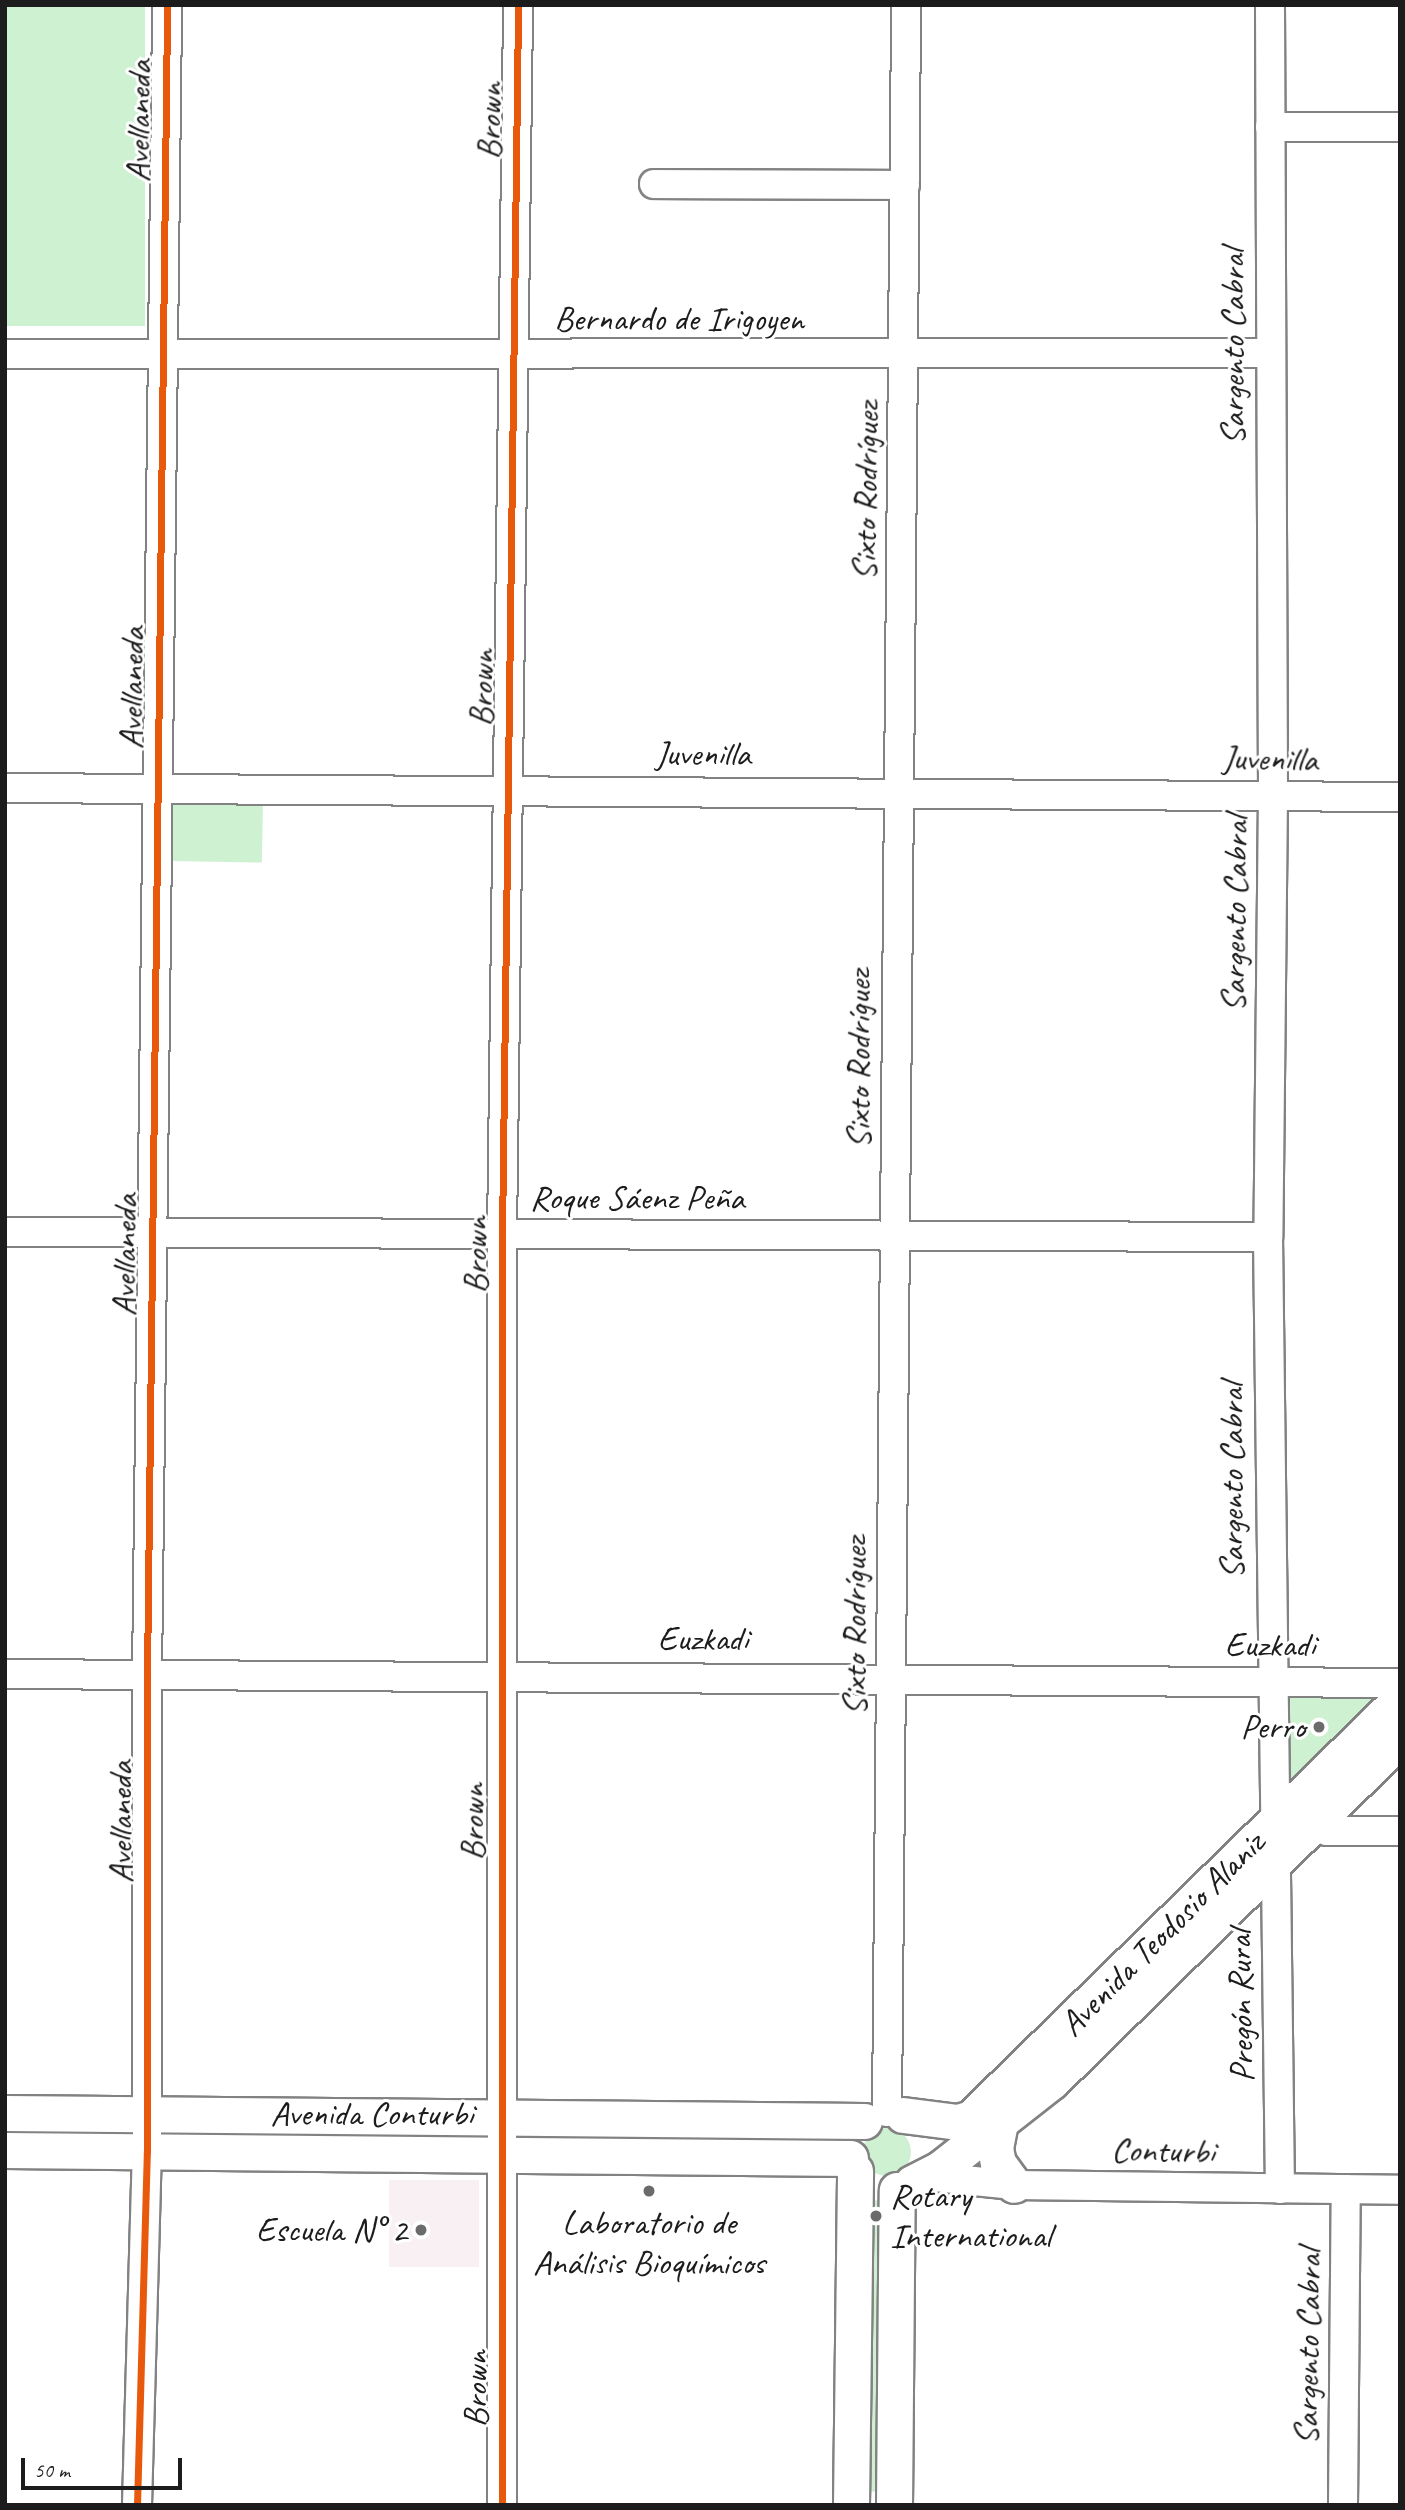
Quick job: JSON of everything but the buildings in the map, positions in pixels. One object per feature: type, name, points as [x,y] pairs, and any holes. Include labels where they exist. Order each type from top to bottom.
[{"type":"main road","name":"Avenida Teodosio Alaniz","points":[[911,2183],[961,2153],[1052,2081],[1103,2012],[1293,1818],[1400,1699]]},
{"type":"main road","name":"Avenida Teodosio Alaniz","points":[[895,2117],[958,2122],[971,2118],[1011,2082],[1103,2012],[1275,1862],[1293,1818],[1400,1739]]},
{"type":"main road","points":[[1004,2184],[998,2163],[998,2125],[1011,2082]]},
{"type":"main road","name":"Avenida Conturbi","points":[[5,2113],[895,2117]]},
{"type":"main road","points":[[851,2505],[852,2138],[895,2117],[921,2130],[926,2141],[926,2164],[911,2183],[894,2505]]},
{"type":"main road","name":"Avenida Conturbi","points":[[5,2150],[501,2155],[853,2164]]},
{"type":"main road","points":[[853,2164],[868,2185],[911,2183]]},
{"type":"street","name":"Avellaneda","points":[[137,2505],[147,2151],[147,1675],[167,5]]},
{"type":"street","name":"Brown","points":[[502,2505],[499,2115],[502,1234],[517,5]]},
{"type":"street","name":"Sixto Rodríguez","points":[[895,2117],[891,1677],[898,791],[906,355],[906,5]]},
{"type":"street","name":"Sargento Cabral","points":[[1270,5],[1269,353],[1273,795],[1268,1237],[1270,1682],[1293,1818]]},
{"type":"street","points":[[1270,127],[1400,127]]},
{"type":"street","points":[[654,184],[905,185]]},
{"type":"street","name":"Bernardo de Irigoyen","points":[[5,354],[512,356],[1269,353]]},
{"type":"street","name":"Juvenilla","points":[[5,788],[898,791],[1400,797]]},
{"type":"street","name":"Roque Sáenz Peña","points":[[5,1232],[1268,1237]]},
{"type":"street","name":"Euzkadi","points":[[5,1674],[500,1674],[1400,1683]]},
{"type":"street","points":[[1293,1818],[1327,1830],[1400,1831]]},
{"type":"street","name":"Pregón Rural","points":[[1275,1862],[1280,2189]]},
{"type":"street","points":[[895,2117],[961,2153],[1004,2184]]},
{"type":"street","name":"Conturbi","points":[[911,2183],[1400,2190]]},
{"type":"street","name":"Sargento Cabral","points":[[1343,2505],[1346,2189]]},
{"type":"shaded area","points":[[389,2180],[479,2180],[479,2267],[389,2267]]},
{"type":"green space","points":[[5,5],[145,5],[145,326],[5,326]]},
{"type":"green space","points":[[172,799],[263,801],[262,863],[171,861]]},
{"type":"green space","points":[[1287,1696],[1377,1698],[1290,1797],[1280,1787]]},
{"type":"green space","points":[[887,2128],[904,2135],[911,2152],[904,2169],[887,2176],[870,2169],[863,2152],[870,2135]]},
{"type":"green space","points":[[864,2200],[887,2201],[877,2492],[854,2491]]},
{"type":"cycle path","points":[[137,2505],[147,2151],[147,1675],[167,5]]},
{"type":"cycle path","points":[[502,2505],[502,1234],[518,5]]},
{"type":"place","name":"Perro","points":[[1319,1727]]},
{"type":"place","name":"Laboratorio de Análisis Bioquímicos","points":[[649,2191]]},
{"type":"place","name":"Rotary International","points":[[876,2216]]},
{"type":"place","name":"Escuela N° 2","points":[[421,2230]]}]
